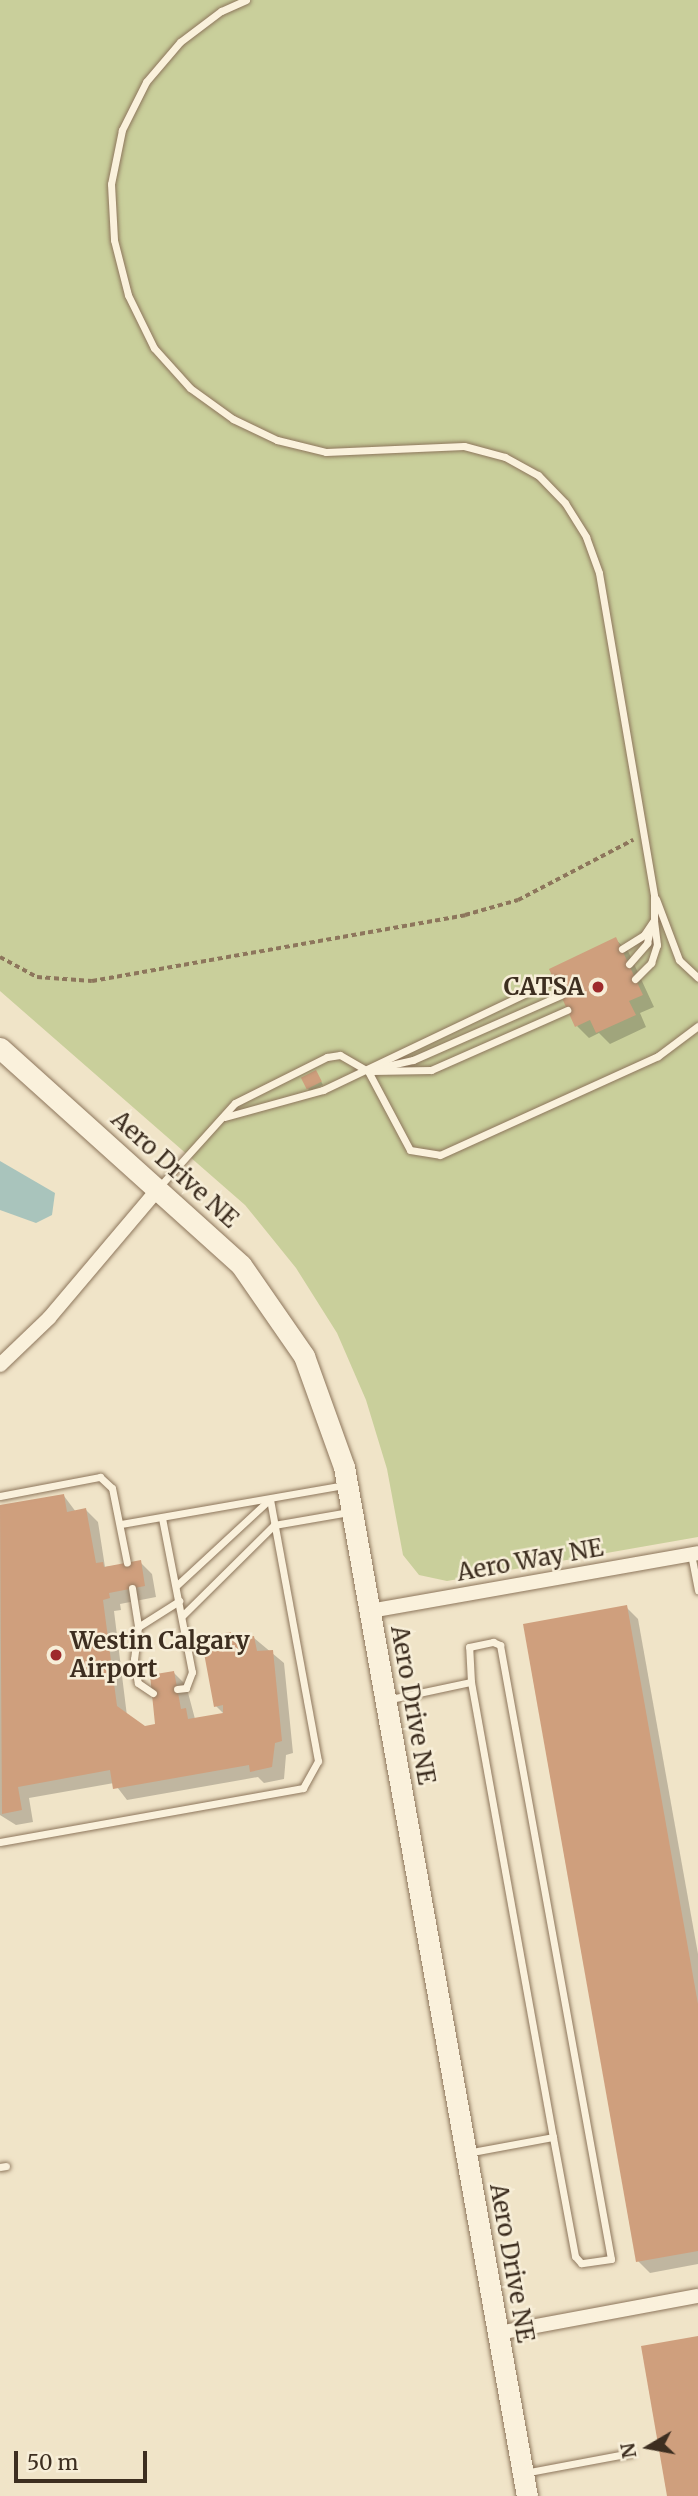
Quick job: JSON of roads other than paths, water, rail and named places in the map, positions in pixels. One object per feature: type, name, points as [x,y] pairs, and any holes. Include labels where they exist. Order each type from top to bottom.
[{"type":"street","name":"Aero Drive NE","points":[[0,1048],[159,1188],[241,1265],[304,1356],[348,1485],[527,2496]]},
{"type":"street","points":[[0,1365],[49,1318],[159,1188]]},
{"type":"street","name":"Aero Way NE","points":[[370,1611],[695,1554]]},
{"type":"street","points":[[498,2333],[698,2296]]},
{"type":"lane","points":[[246,0],[221,11],[180,42],[146,82],[122,130],[111,184],[114,240],[128,295],[154,348],[190,388],[244,425],[277,440],[326,452],[464,446],[505,457],[538,475],[556,494],[586,537],[598,573],[654,896],[679,960],[696,978]]},
{"type":"lane","points":[[629,964],[647,943],[654,896]]},
{"type":"lane","points":[[622,949],[644,935],[652,923]]},
{"type":"lane","points":[[635,979],[651,964],[657,945],[652,923]]},
{"type":"lane","points":[[215,1122],[231,1114],[291,1102],[368,1071],[554,980]]},
{"type":"lane","points":[[368,1071],[414,1060],[561,995]]},
{"type":"lane","points":[[159,1188],[215,1122],[256,1090],[327,1057],[340,1055],[368,1071],[431,1070],[567,1010]]},
{"type":"lane","points":[[368,1071],[411,1150],[440,1155],[658,1056],[698,1026]]},
{"type":"lane","points":[[0,1496],[100,1477],[112,1488],[127,1563]]},
{"type":"lane","points":[[121,1524],[348,1485]]},
{"type":"lane","points":[[0,1842],[303,1788],[318,1761],[270,1499]]},
{"type":"lane","points":[[176,1586],[270,1499]]},
{"type":"lane","points":[[182,1616],[274,1525],[352,1511]]},
{"type":"lane","points":[[163,1518],[192,1672],[186,1688],[177,1689]]},
{"type":"lane","points":[[695,1554],[698,1590]]},
{"type":"lane","points":[[132,1588],[138,1627],[134,1659],[138,1683],[153,1693]]},
{"type":"lane","points":[[138,1627],[179,1601]]},
{"type":"lane","points":[[493,1642],[500,1645],[611,2259],[581,2263],[575,2256],[553,2137],[471,1682],[468,1647],[493,1642]]},
{"type":"lane","points":[[386,1700],[471,1682]]},
{"type":"lane","points":[[466,2154],[553,2137]]},
{"type":"lane","points":[[523,2473],[631,2453]]},
{"type":"water","points":[[0,1161],[55,1193],[52,1215],[36,1223],[0,1210]]},
{"type":"place","name":"CATSA","points":[[598,987]]},
{"type":"place","name":"Westin Calgary Airport","points":[[56,1655]]}]
